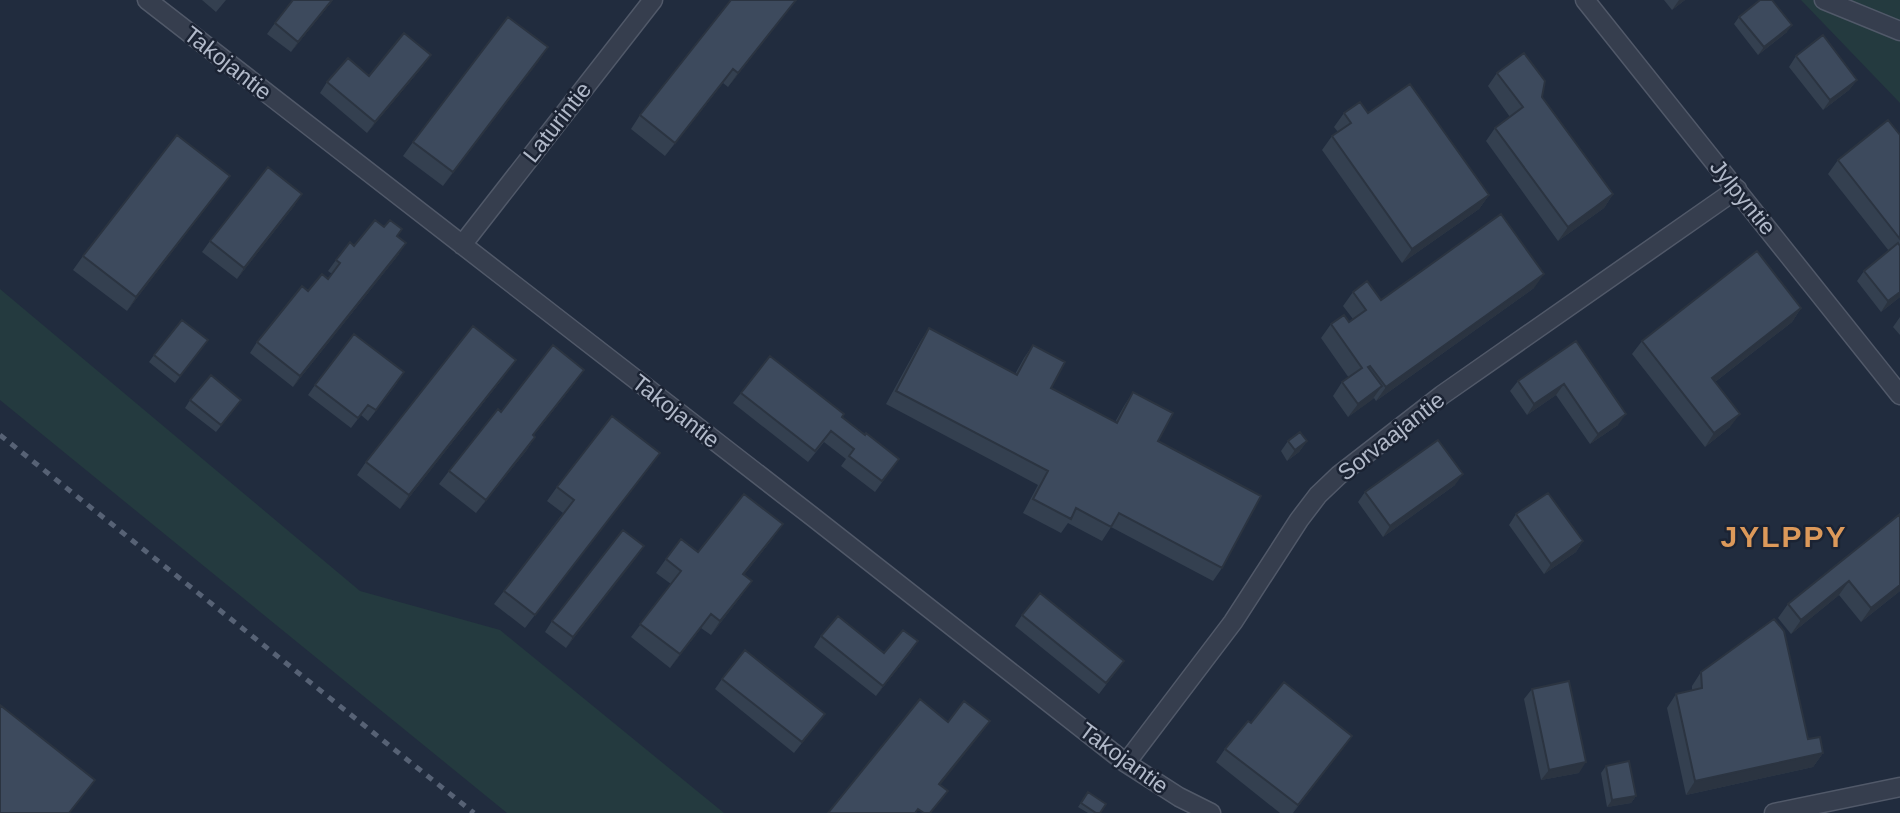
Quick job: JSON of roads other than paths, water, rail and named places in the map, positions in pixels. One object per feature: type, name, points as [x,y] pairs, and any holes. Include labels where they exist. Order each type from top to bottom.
[{"type":"street","name":"Takojantie","points":[[147,0],[1126,763],[1179,797],[1211,813]]},
{"type":"street","name":"Laturintie","points":[[462,245],[653,0]]},
{"type":"street","name":"Jylpyntie","points":[[1585,0],[1900,395]]},
{"type":"street","points":[[1824,0],[1900,32]]},
{"type":"street","name":"Sorvaajantie","points":[[1126,763],[1233,622],[1299,520],[1318,495],[1339,475],[1443,395],[1737,189]]},
{"type":"street","points":[[1774,813],[1900,787]]},
{"type":"railway","points":[[0,435],[474,813]]},
{"type":"district","name":"JYLPPY","points":[[1784,536]]}]
